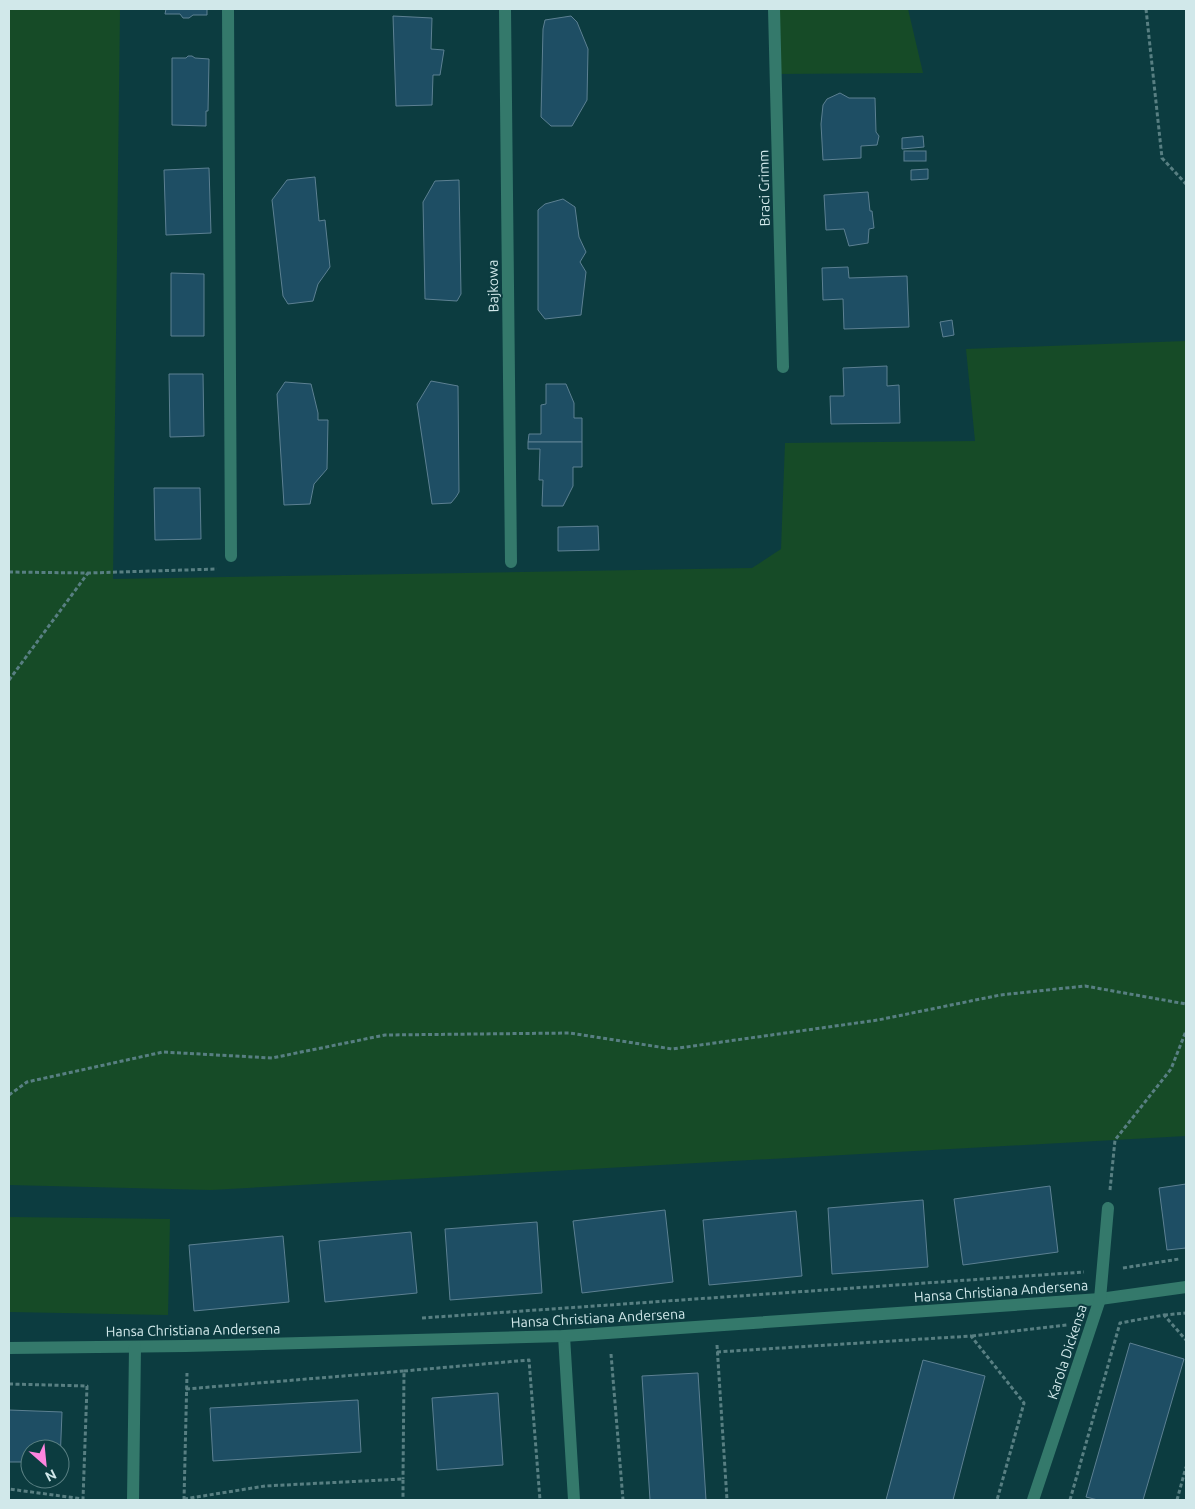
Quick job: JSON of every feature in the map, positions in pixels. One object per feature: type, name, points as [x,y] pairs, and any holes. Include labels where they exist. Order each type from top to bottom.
[{"type":"street","points":[[228,9],[231,556]]},
{"type":"street","name":"Bajkowa","points":[[505,9],[511,562]]},
{"type":"street","name":"Braci Grimm","points":[[774,9],[783,367]]},
{"type":"street","name":"Karola Dickensa","points":[[1033,1500],[1100,1299],[1104,1271],[1108,1208]]},
{"type":"street","name":"Hansa Christiana Andersena","points":[[9,1348],[564,1336],[1100,1299],[1186,1287]]},
{"type":"street","points":[[564,1336],[574,1500]]},
{"type":"street","points":[[133,1500],[134,1346]]},
{"type":"path","points":[[1146,9],[1162,158],[1186,184]]},
{"type":"path","points":[[9,572],[88,573],[230,569],[231,556]]},
{"type":"path","points":[[9,680],[88,573]]},
{"type":"path","points":[[9,1095],[27,1082],[163,1052],[272,1058],[385,1035],[570,1033],[672,1049],[878,1020],[1000,995],[1085,986],[1186,1004]]},
{"type":"path","points":[[1108,1208],[1115,1140],[1171,1069],[1186,1031]]},
{"type":"path","points":[[420,1318],[1104,1271],[1179,1259]]},
{"type":"path","points":[[1070,1500],[1120,1323],[1186,1313]]},
{"type":"path","points":[[1164,1315],[1186,1340]]},
{"type":"path","points":[[717,1352],[971,1336],[1067,1325]]},
{"type":"path","points":[[971,1336],[1024,1403],[996,1500]]},
{"type":"path","points":[[717,1344],[726,1500]]},
{"type":"path","points":[[611,1354],[622,1500]]},
{"type":"path","points":[[186,1389],[529,1360],[540,1500]]},
{"type":"path","points":[[403,1500],[404,1372]]},
{"type":"path","points":[[187,1373],[184,1500],[265,1486],[403,1479]]},
{"type":"path","points":[[9,1384],[87,1386],[83,1500],[9,1489]]},
{"type":"path","points":[[1177,1500],[1186,1467]]},
{"type":"green space","points":[[9,9],[120,9],[113,579],[752,568],[781,549],[785,443],[975,441],[966,349],[1186,341],[1186,1136],[211,1190],[9,1185]]},
{"type":"green space","points":[[773,9],[908,9],[923,73],[775,74]]},
{"type":"green space","points":[[9,1217],[170,1219],[168,1315],[9,1312]]},
{"type":"building","points":[[166,9],[207,9],[207,15],[193,15],[189,18],[183,18],[180,14],[165,14]]},
{"type":"building","points":[[393,16],[432,18],[431,49],[444,50],[440,75],[433,75],[432,105],[396,106]]},
{"type":"building","points":[[571,16],[577,22],[588,49],[587,100],[572,126],[551,126],[541,117],[543,29],[545,20]]},
{"type":"building","points":[[188,56],[209,59],[206,126],[172,125],[172,58],[186,58]]},
{"type":"building","points":[[840,93],[849,98],[875,98],[876,132],[879,136],[877,145],[861,146],[861,158],[823,160],[821,124],[823,105],[827,99]]},
{"type":"building","points":[[923,136],[924,147],[902,149],[902,138]]},
{"type":"building","points":[[904,151],[926,151],[926,161],[904,161]]},
{"type":"building","points":[[209,168],[211,233],[166,235],[164,170]]},
{"type":"building","points":[[928,169],[928,179],[911,180],[911,170]]},
{"type":"building","points":[[315,177],[319,221],[325,220],[330,267],[318,284],[313,301],[288,304],[283,296],[272,200],[287,180]]},
{"type":"building","points":[[459,180],[461,294],[457,301],[425,299],[423,202],[435,181]]},
{"type":"building","points":[[868,192],[874,228],[869,229],[868,243],[849,246],[844,229],[826,230],[824,195]]},
{"type":"building","points":[[563,199],[575,207],[579,237],[586,252],[580,262],[586,272],[581,315],[545,319],[538,310],[538,210],[545,204]]},
{"type":"building","points":[[848,267],[849,278],[907,276],[909,327],[844,329],[843,299],[823,300],[822,268]]},
{"type":"building","points":[[171,273],[204,274],[204,336],[171,336]]},
{"type":"building","points":[[952,320],[954,335],[943,337],[940,322]]},
{"type":"building","points":[[887,366],[887,386],[899,385],[900,423],[831,424],[830,396],[844,396],[843,368]]},
{"type":"building","points":[[169,374],[203,374],[204,436],[170,437]]},
{"type":"building","points":[[431,381],[458,386],[459,492],[451,503],[432,504],[417,404]]},
{"type":"building","points":[[285,382],[311,384],[318,420],[328,420],[327,469],[314,484],[310,504],[284,505],[277,394]]},
{"type":"building","points":[[546,384],[566,384],[574,403],[574,418],[582,418],[582,442],[528,442],[529,434],[541,434],[541,405],[546,404]]},
{"type":"building","points":[[528,442],[582,442],[582,467],[573,467],[573,486],[563,506],[542,506],[543,480],[539,480],[540,449],[528,449]]},
{"type":"building","points":[[154,488],[200,488],[201,539],[155,540]]},
{"type":"building","points":[[598,526],[599,550],[558,551],[558,527]]},
{"type":"building","points":[[1186,1184],[1186,1248],[1167,1250],[1159,1188]]},
{"type":"building","points":[[1050,1186],[1058,1252],[963,1265],[954,1199]]},
{"type":"building","points":[[923,1200],[928,1267],[832,1274],[828,1208]]},
{"type":"building","points":[[665,1210],[673,1282],[582,1293],[573,1221]]},
{"type":"building","points":[[796,1211],[802,1276],[709,1285],[703,1220]]},
{"type":"building","points":[[537,1222],[542,1293],[450,1300],[445,1229]]},
{"type":"building","points":[[411,1232],[417,1293],[325,1302],[319,1241]]},
{"type":"building","points":[[283,1236],[289,1302],[194,1311],[189,1245]]},
{"type":"building","points":[[1130,1343],[1184,1359],[1143,1500],[1098,1500],[1086,1497]]},
{"type":"building","points":[[923,1360],[985,1376],[953,1500],[886,1500]]},
{"type":"building","points":[[698,1373],[706,1500],[650,1500],[642,1376]]},
{"type":"building","points":[[498,1393],[503,1465],[437,1470],[432,1398]]},
{"type":"building","points":[[358,1400],[361,1452],[213,1461],[210,1408]]},
{"type":"building","points":[[9,1410],[62,1412],[61,1439],[20,1439],[20,1462],[9,1462]]}]
